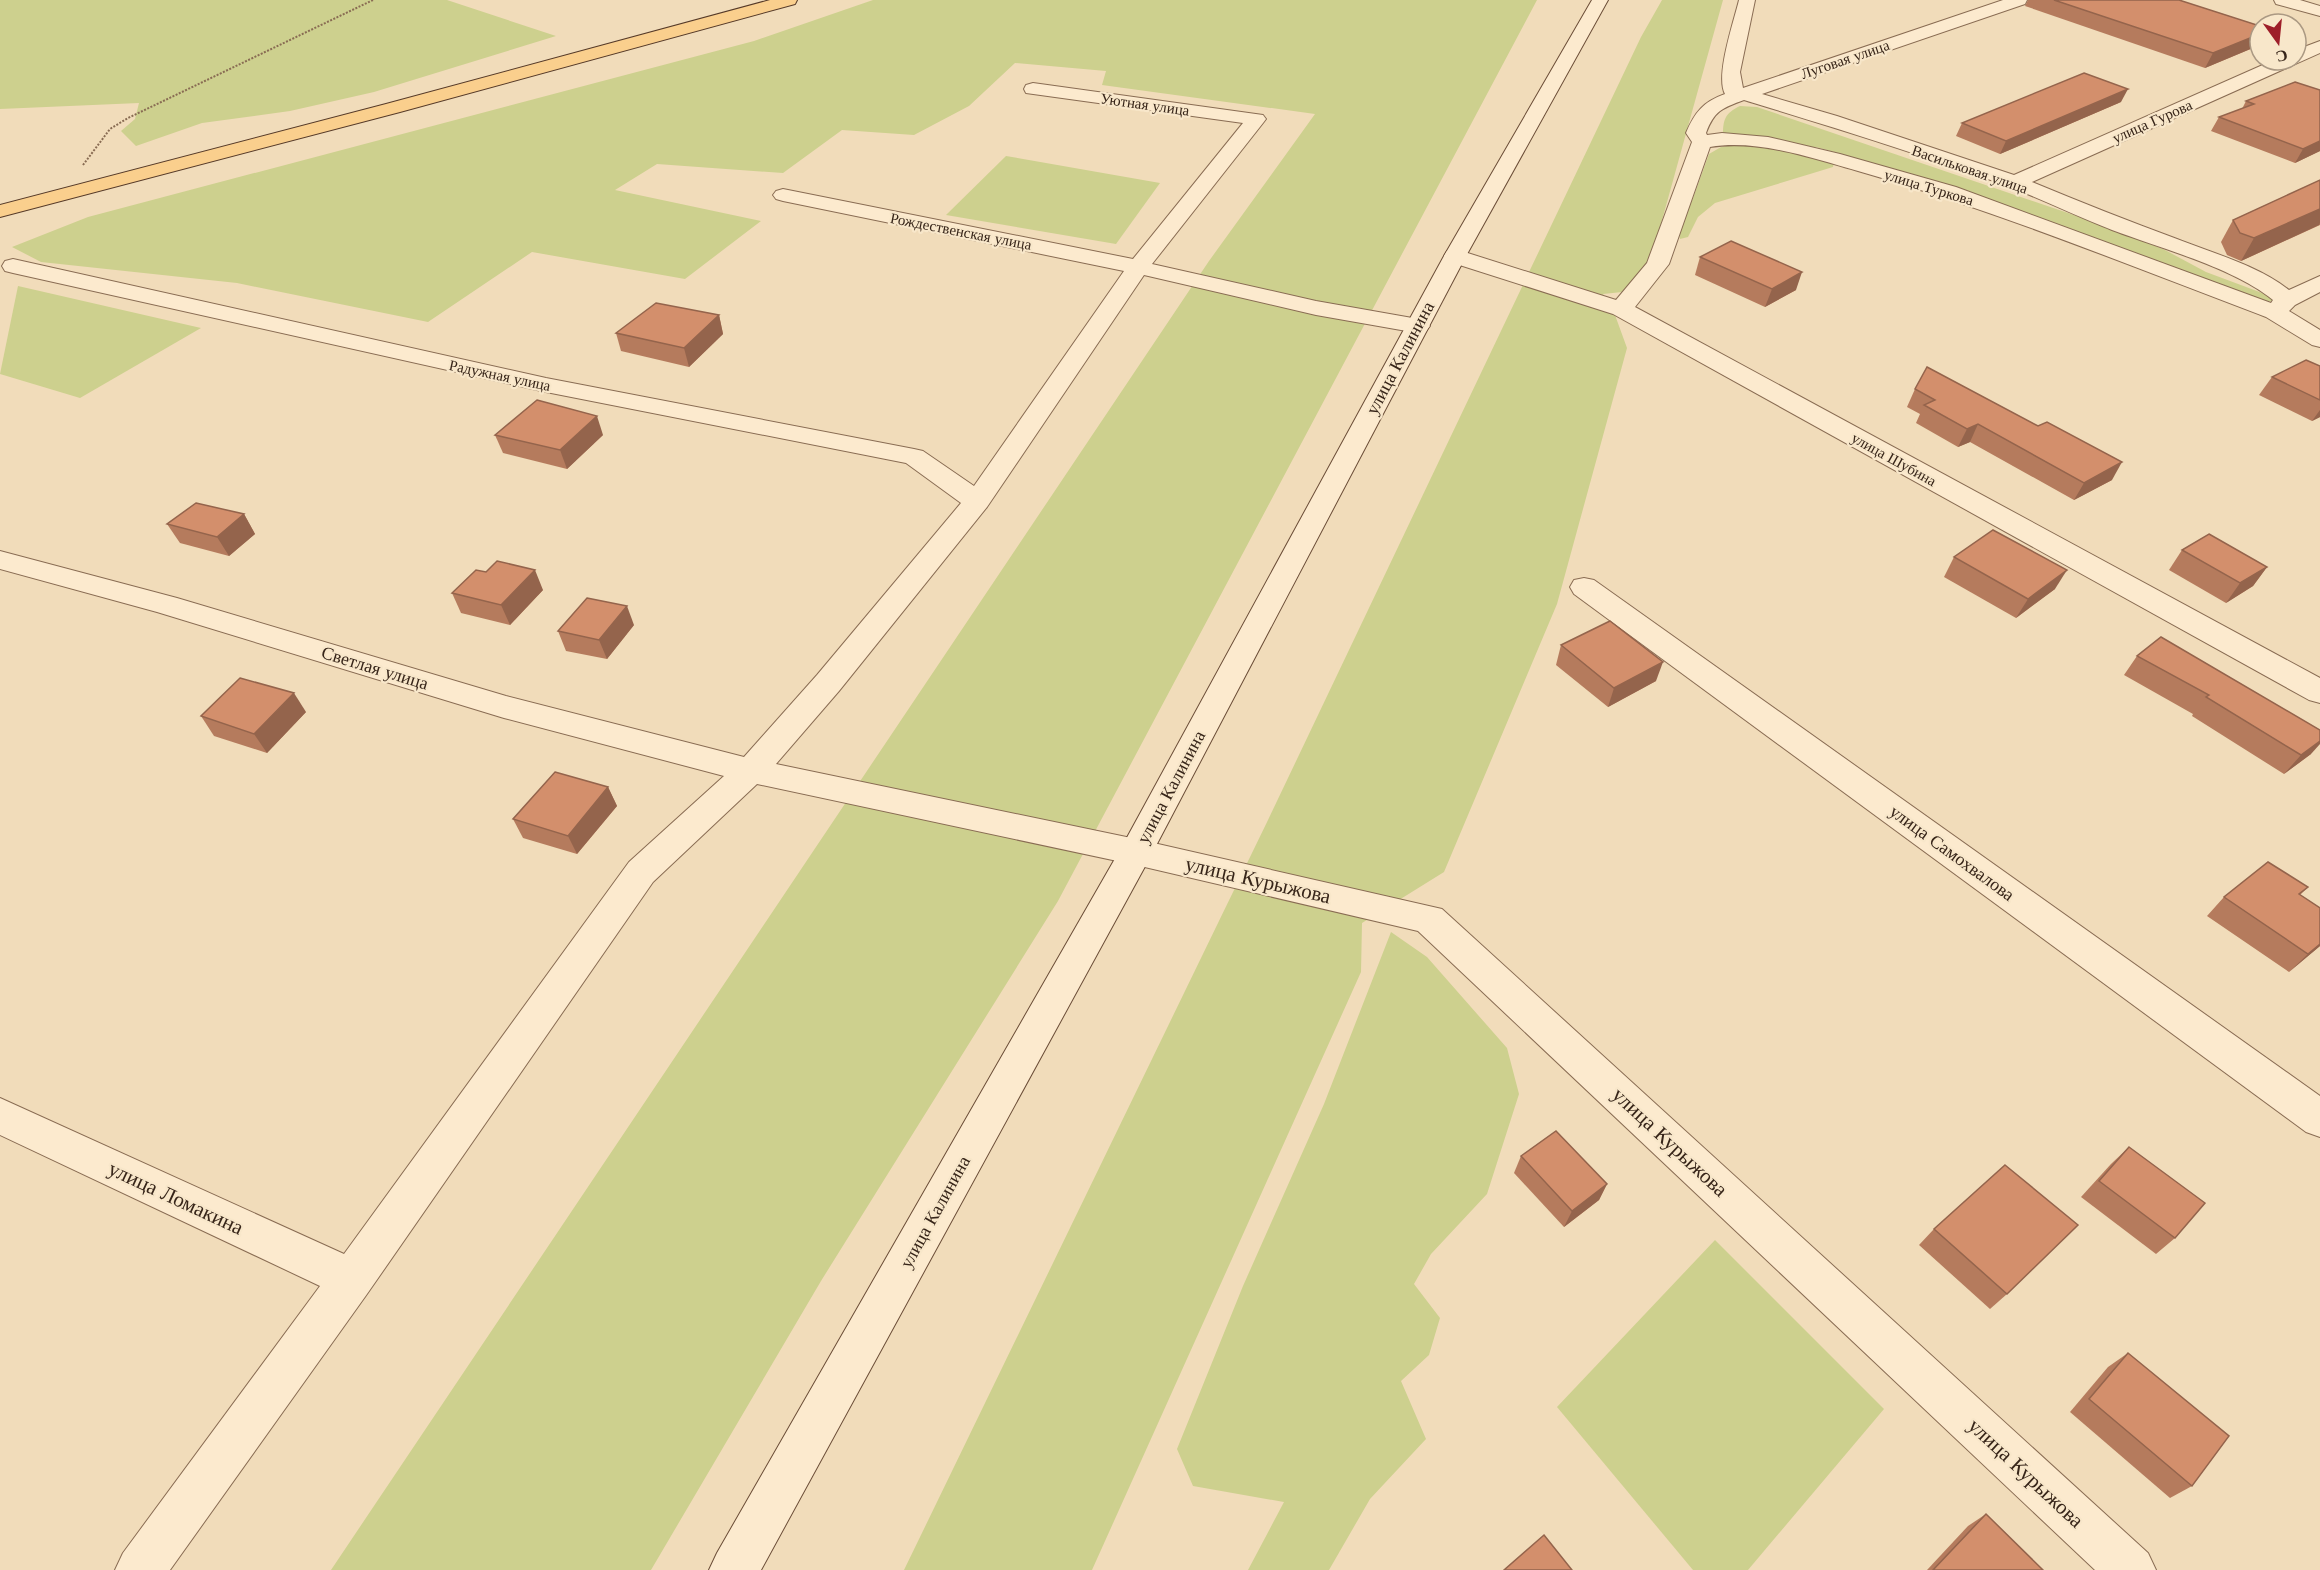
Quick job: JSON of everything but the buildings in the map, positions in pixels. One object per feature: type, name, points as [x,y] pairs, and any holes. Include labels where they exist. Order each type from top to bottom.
[{"type":"main road","points":[[0,211],[405,105],[789,0]]},
{"type":"street","name":"улица Калинина","points":[[734,1570],[1136,852],[1455,256],[1600,0]]},
{"type":"street","points":[[1740,95],[1732,91],[1731,72],[1747,0]]},
{"type":"street","name":"Луговая улица","points":[[1702,142],[1696,134],[1703,115],[1718,103],[2019,0]]},
{"type":"street","points":[[2282,0],[2320,11]]},
{"type":"street","name":"улица Гурова","points":[[2015,182],[2262,72]]},
{"type":"street","name":"Уютная улица","points":[[1033,89],[1256,118],[1138,267]]},
{"type":"street","name":"Васильковая улица","points":[[1740,95],[1830,120],[2015,182],[2089,214],[2238,270],[2267,284],[2280,306]]},
{"type":"street","name":"улица Туркова","points":[[1702,142],[1722,139],[1768,143],[1833,158],[1949,191],[2280,306],[2320,340]]},
{"type":"street","points":[[1621,309],[1658,264],[1702,142]]},
{"type":"street","name":"Рождественская улица","points":[[783,195],[1138,267],[1316,308],[1418,326]]},
{"type":"street","name":"улица Шубина","points":[[1455,256],[1621,309],[2320,692]]},
{"type":"street","name":"Радужная улица","points":[[13,266],[535,383],[914,458],[977,501]]},
{"type":"street","points":[[140,1570],[352,1279],[641,872],[751,771],[828,683],[977,501],[1138,267]]},
{"type":"street","points":[[2280,306],[2320,283]]},
{"type":"street","name":"Светлая улица","points":[[0,560],[167,605],[504,707],[751,771],[1136,852]]},
{"type":"street","name":"улица Самохвалова","points":[[1584,587],[2320,1119]]},
{"type":"street","name":"улица Курыжова","points":[[1136,852],[1429,919],[2131,1570]]},
{"type":"street","name":"улица Ломакина","points":[[0,1116],[352,1279]]},
{"type":"path","points":[[61,195],[110,129],[128,118],[373,0]]},
{"type":"green space","points":[[0,0],[447,0],[556,36],[374,92],[290,111],[202,123],[136,146],[121,131],[135,119],[139,103],[0,109]]},
{"type":"green space","points":[[873,0],[1537,0],[1058,901],[821,1281],[651,1570],[331,1570],[1209,261],[1315,114],[1102,85],[1106,71],[1015,63],[969,106],[914,135],[842,130],[783,173],[657,164],[615,190],[761,221],[685,279],[532,252],[428,322],[237,283],[41,262],[12,247],[88,217],[754,41]]},
{"type":"green space","points":[[1662,0],[1723,0],[1651,260],[1622,292],[1603,294],[1615,315],[1627,348],[1557,604],[1444,872],[1362,923],[1361,972],[1092,1570],[904,1570],[1268,820],[1641,37]]},
{"type":"green space","points":[[1740,106],[1757,107],[2118,230],[2165,250],[2206,272],[2281,300],[2264,302],[2042,219],[1873,163],[1816,147],[1809,150],[1723,135],[1726,118],[1731,111]]},
{"type":"green space","points":[[1743,143],[1834,162],[1833,167],[1715,203],[1698,217],[1688,237],[1680,239],[1678,230],[1693,198],[1709,154],[1721,147]]},
{"type":"green space","points":[[1006,156],[1160,183],[1116,244],[946,215]]},
{"type":"green space","points":[[18,286],[201,328],[80,398],[0,374]]},
{"type":"green space","points":[[1391,932],[1427,957],[1507,1048],[1519,1094],[1487,1194],[1431,1254],[1414,1284],[1440,1318],[1429,1355],[1401,1381],[1426,1439],[1370,1499],[1329,1570],[1248,1570],[1284,1502],[1193,1486],[1177,1449],[1243,1286],[1324,1104]]},
{"type":"green space","points":[[1715,1240],[1884,1409],[1748,1570],[1693,1570],[1557,1407]]}]
